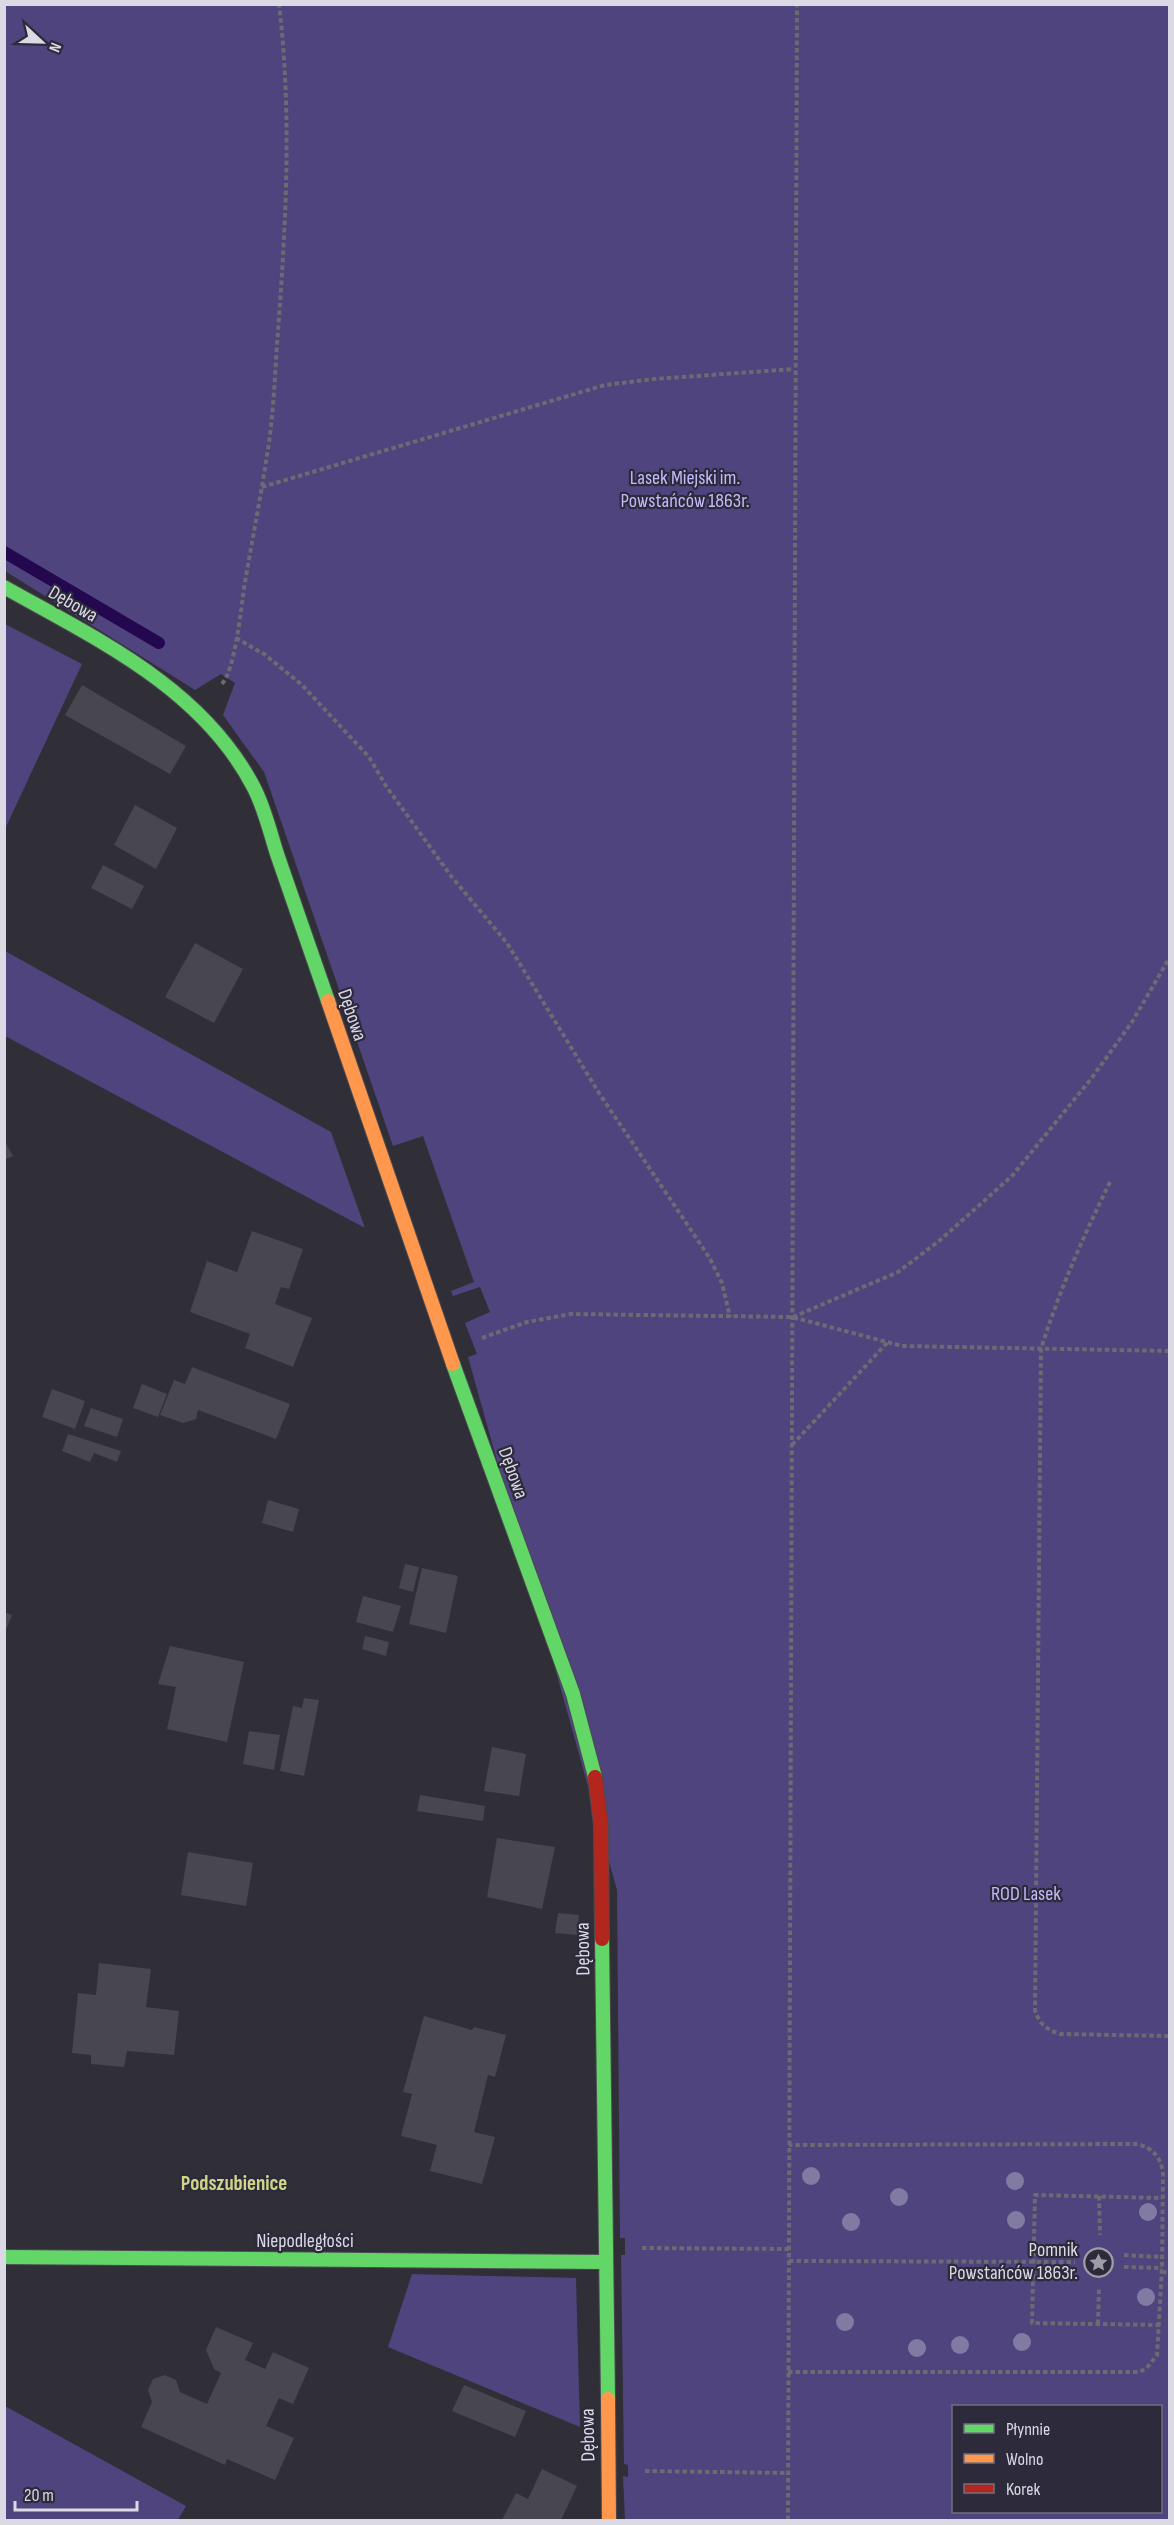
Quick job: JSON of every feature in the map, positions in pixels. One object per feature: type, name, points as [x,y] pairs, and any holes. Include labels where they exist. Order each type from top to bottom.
[{"type":"street","name":"Dębowa","points":[[4,587],[107,646],[165,684],[214,732],[254,787],[448,1350],[573,1694],[596,1784],[602,1857],[609,2520]]},
{"type":"street","name":"Niepodległości","points":[[4,2257],[606,2262]]},
{"type":"path","points":[[228,678],[269,447],[285,233],[286,93],[279,4]]},
{"type":"path","points":[[788,2520],[797,4]]},
{"type":"path","points":[[262,487],[605,385],[654,379],[794,369]]},
{"type":"path","points":[[236,638],[264,654],[302,685],[369,757],[386,786],[451,876],[507,943],[599,1093],[709,1257],[722,1283],[730,1317]]},
{"type":"path","points":[[792,1317],[898,1272],[939,1242],[1012,1176],[1091,1079],[1132,1022],[1170,957]]},
{"type":"path","points":[[1110,1182],[1079,1245],[1041,1349],[1035,2010],[1038,2020],[1047,2029],[1060,2034],[1170,2036]]},
{"type":"path","points":[[448,1350],[547,1317],[593,1314],[792,1317],[902,1346],[1170,1351]]},
{"type":"path","points":[[791,1445],[887,1343]]},
{"type":"path","points":[[788,2372],[1138,2372],[1146,2369],[1158,2355],[1162,2270],[1161,2159],[1149,2147],[1138,2144],[789,2145]]},
{"type":"path","points":[[1160,2325],[1032,2323],[1035,2195],[1162,2198]]},
{"type":"path","points":[[1099,2196],[1100,2235]]},
{"type":"path","points":[[606,2247],[789,2248]]},
{"type":"path","points":[[1124,2255],[1162,2257]]},
{"type":"path","points":[[789,2261],[1075,2262]]},
{"type":"path","points":[[1124,2267],[1162,2270],[1170,2273]]},
{"type":"path","points":[[1098,2324],[1099,2289]]},
{"type":"path","points":[[608,2470],[789,2473]]},
{"type":"green space","name":"Lasek Miejski im. Powstańców 1863r.","points":[[4,5],[1169,5],[1169,2520],[625,2520],[623,2476],[628,2477],[628,2465],[624,2464],[621,2255],[625,2255],[625,2238],[620,2238],[617,1890],[468,1357],[477,1354],[465,1323],[490,1312],[480,1287],[453,1296],[451,1291],[474,1282],[423,1136],[393,1146],[264,772],[223,715],[235,683],[221,674],[195,690],[5,571]]},
{"type":"green space","points":[[5,624],[82,664],[4,829]]},
{"type":"green space","points":[[5,951],[331,1132],[365,1228],[5,1036]]},
{"type":"green space","points":[[412,2274],[576,2278],[580,2427],[388,2347]]},
{"type":"green space","points":[[5,2406],[186,2506],[178,2520],[5,2520]]},
{"type":"building","points":[[82,685],[186,746],[170,774],[65,715]]},
{"type":"building","points":[[135,805],[177,828],[156,869],[114,845]]},
{"type":"building","points":[[103,865],[144,886],[132,909],[91,888]]},
{"type":"building","points":[[195,943],[243,969],[214,1023],[165,997]]},
{"type":"building","points":[[4,1140],[13,1156],[4,1160]]},
{"type":"building","points":[[252,1231],[303,1249],[289,1289],[281,1287],[275,1304],[312,1318],[293,1367],[245,1348],[250,1334],[190,1312],[207,1261],[237,1272]]},
{"type":"building","points":[[192,1367],[290,1404],[276,1439],[198,1410],[196,1419],[183,1423],[160,1415],[174,1380],[185,1384]]},
{"type":"building","points":[[142,1384],[167,1394],[158,1417],[133,1408]]},
{"type":"building","points":[[52,1389],[85,1401],[75,1429],[42,1417]]},
{"type":"building","points":[[91,1408],[123,1419],[117,1437],[84,1426]]},
{"type":"building","points":[[68,1434],[121,1451],[117,1462],[94,1453],[90,1462],[62,1451]]},
{"type":"building","points":[[268,1500],[299,1509],[293,1532],[262,1523]]},
{"type":"building","points":[[405,1564],[419,1567],[413,1592],[399,1588]]},
{"type":"building","points":[[422,1568],[458,1576],[446,1633],[409,1624]]},
{"type":"building","points":[[363,1596],[401,1606],[393,1632],[356,1622]]},
{"type":"building","points":[[4,1612],[12,1615],[5,1632],[4,1632]]},
{"type":"building","points":[[365,1636],[389,1642],[386,1656],[362,1649]]},
{"type":"building","points":[[170,1646],[244,1662],[227,1742],[167,1729],[176,1687],[158,1684]]},
{"type":"building","points":[[304,1698],[319,1700],[304,1776],[280,1771],[293,1706],[302,1708]]},
{"type":"building","points":[[249,1731],[280,1735],[274,1770],[243,1764]]},
{"type":"building","points":[[492,1747],[526,1754],[519,1796],[484,1791]]},
{"type":"building","points":[[420,1795],[485,1806],[483,1821],[417,1811]]},
{"type":"building","points":[[497,1838],[555,1847],[542,1909],[487,1897]]},
{"type":"building","points":[[188,1852],[253,1863],[246,1906],[181,1895]]},
{"type":"building","points":[[558,1913],[579,1915],[577,1935],[555,1933]]},
{"type":"building","points":[[99,1963],[151,1969],[146,2007],[179,2011],[174,2055],[127,2051],[124,2067],[91,2064],[91,2055],[72,2053],[78,1993],[96,1995]]},
{"type":"building","points":[[424,2016],[472,2030],[474,2027],[506,2035],[495,2077],[488,2075],[474,2132],[495,2137],[482,2184],[430,2171],[437,2145],[401,2136],[412,2094],[403,2092]]},
{"type":"building","points":[[216,2327],[253,2343],[245,2360],[265,2369],[273,2352],[309,2368],[293,2404],[279,2398],[266,2426],[294,2438],[275,2480],[227,2459],[225,2465],[141,2427],[152,2402],[148,2390],[153,2379],[165,2375],[176,2380],[180,2392],[207,2404],[221,2373],[214,2369],[206,2350]]},
{"type":"building","points":[[464,2385],[526,2411],[515,2437],[452,2411]]},
{"type":"building","points":[[542,2469],[577,2486],[561,2520],[502,2520],[516,2493],[528,2499]]},
{"type":"waterway","points":[[4,552],[159,643]]},
{"type":"traffic: fast","points":[[4,587],[144,669],[176,693],[205,720],[231,751],[253,786],[260,802],[328,1001]]},
{"type":"traffic: fast","points":[[453,1364],[573,1694],[595,1777]]},
{"type":"traffic: fast","points":[[602,1939],[608,2399]]},
{"type":"traffic: fast","points":[[4,2257],[606,2262]]},
{"type":"traffic: slow","points":[[328,1001],[453,1364]]},
{"type":"traffic: slow","points":[[608,2399],[609,2520]]},
{"type":"traffic: jam","points":[[595,1777],[601,1825],[602,1939]]},
{"type":"place","name":"Pomnik Powstańców 1863r.","points":[[1099,2262]]},
{"type":"district","name":"Podszubienice","points":[[234,2183]]},
{"type":"park label","name":"ROD Lasek","points":[[1026,1894]]}]
